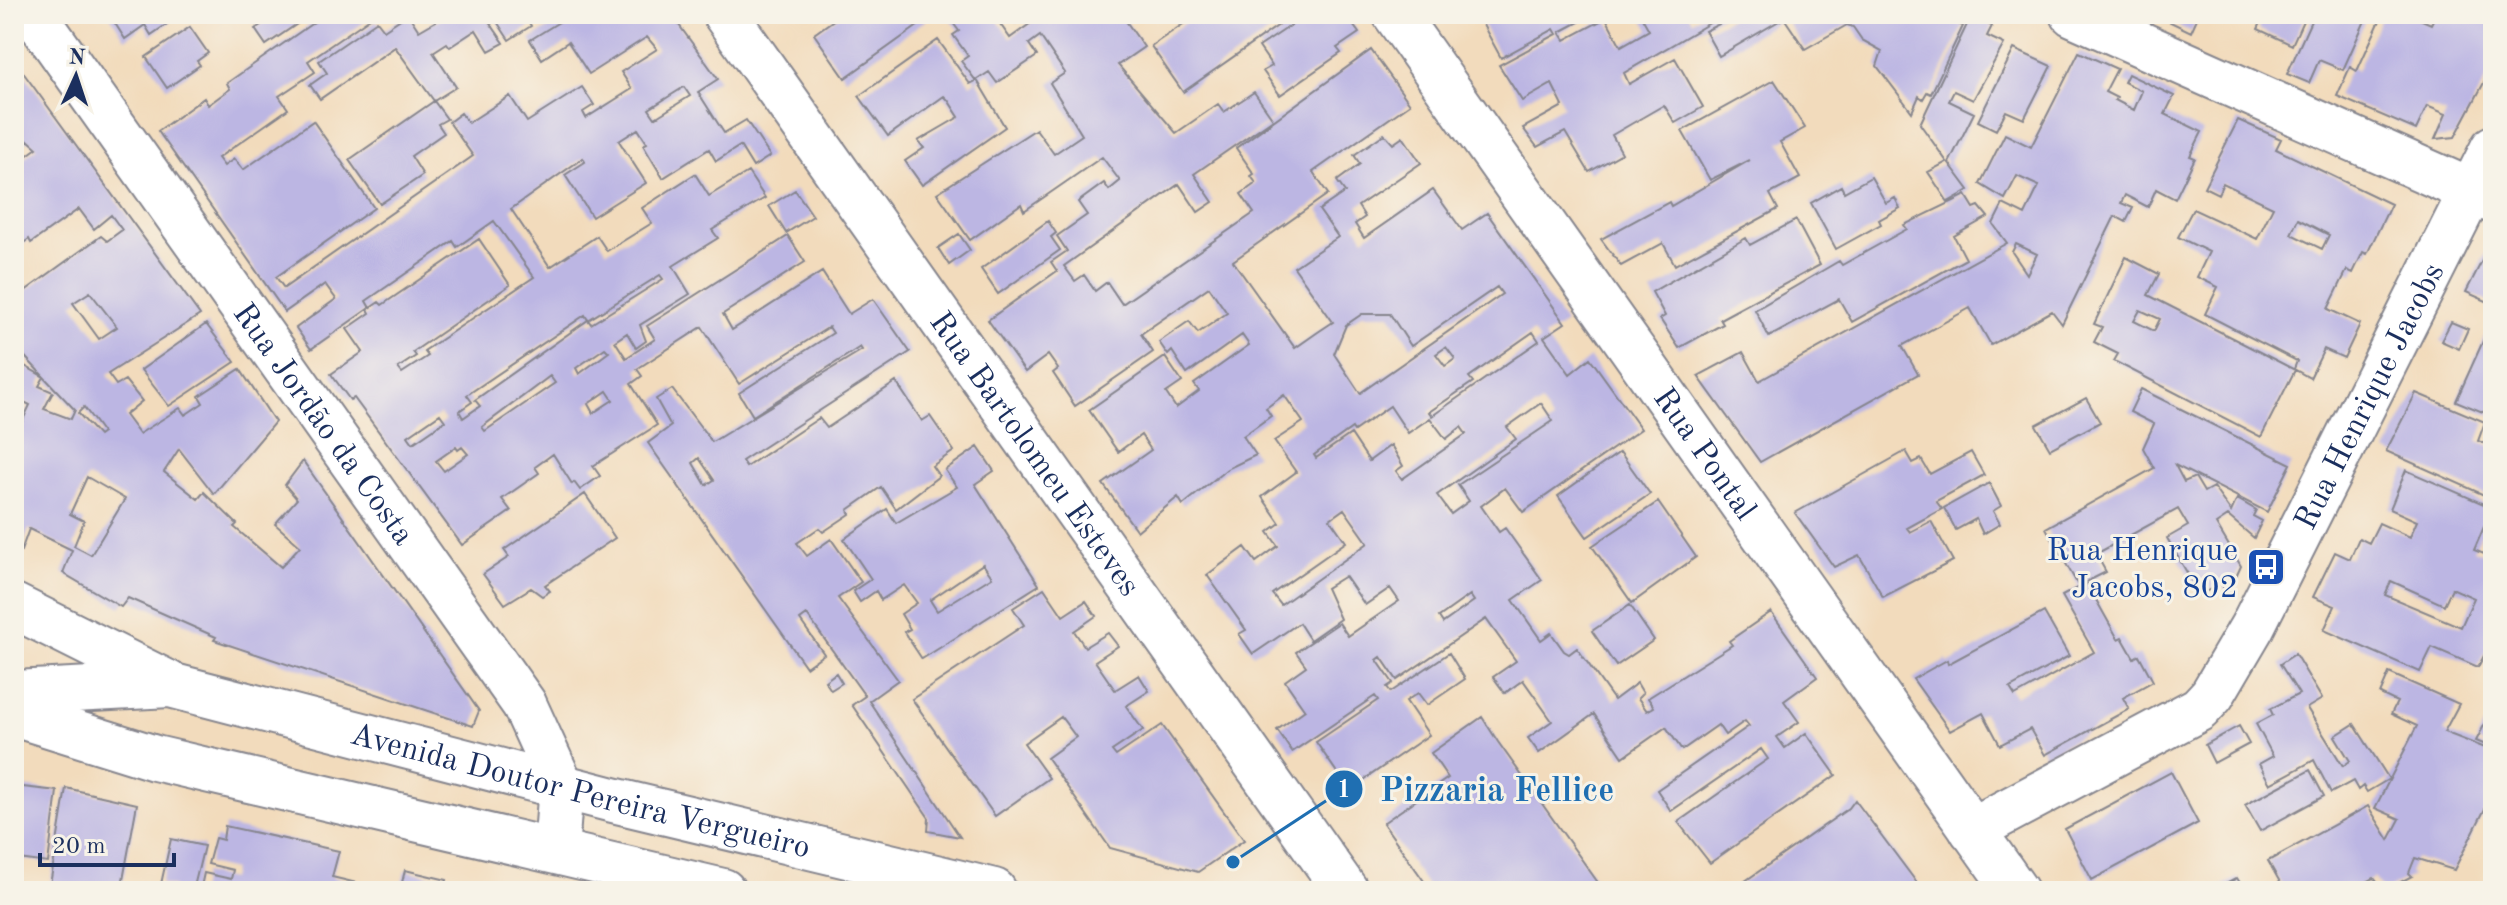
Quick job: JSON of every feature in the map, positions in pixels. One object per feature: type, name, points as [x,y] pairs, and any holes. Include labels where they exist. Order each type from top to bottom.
[{"type":"street","name":"Rua Jordão da Costa","points":[[34,14],[524,704],[561,785],[556,851]]},
{"type":"street","name":"Rua Bartolomeu Esteves","points":[[725,14],[1346,891]]},
{"type":"street","name":"Rua Pontal","points":[[1395,14],[2016,891]]},
{"type":"street","points":[[2073,14],[2482,196]]},
{"type":"street","name":"Rua Henrique Jacobs","points":[[1972,830],[2199,709],[2212,695],[2252,627],[2482,196],[2493,148]]},
{"type":"street","name":"Avenida Doutor Pereira Vergueiro","points":[[14,606],[170,685],[994,891]]},
{"type":"street","name":"Avenida Doutor Pereira Vergueiro","points":[[14,693],[170,685]]},
{"type":"street","name":"Avenida Doutor Pereira Vergueiro","points":[[14,714],[155,758],[723,891]]},
{"type":"building","points":[[109,14],[164,14],[170,22],[151,35],[145,25],[125,39]]},
{"type":"building","points":[[277,14],[289,14],[297,24],[266,45],[255,29]]},
{"type":"building","points":[[313,14],[373,16],[308,61],[315,72],[279,96],[288,109],[218,158],[224,166],[234,159],[243,170],[313,121],[374,208],[276,277],[284,288],[473,156],[449,122],[461,113],[468,123],[510,96],[527,122],[582,87],[594,105],[583,112],[586,118],[632,89],[621,72],[657,49],[647,37],[589,74],[568,42],[542,59],[530,40],[572,14],[671,14],[718,79],[698,92],[724,133],[746,120],[770,156],[753,167],[740,146],[716,161],[709,149],[663,178],[643,145],[647,143],[638,129],[619,141],[646,183],[592,217],[565,175],[585,162],[583,158],[511,209],[550,267],[597,236],[607,251],[652,223],[642,208],[695,174],[709,196],[748,172],[765,198],[712,230],[718,238],[673,266],[690,294],[640,325],[646,341],[636,348],[627,333],[615,341],[626,358],[655,339],[647,326],[788,236],[805,262],[723,314],[732,330],[822,272],[849,314],[873,299],[910,352],[742,461],[746,467],[819,418],[827,428],[896,382],[922,421],[930,416],[954,451],[932,466],[939,476],[896,509],[881,487],[823,532],[819,528],[797,543],[807,556],[831,539],[861,582],[838,598],[898,680],[869,701],[960,837],[928,831],[929,818],[852,705],[865,696],[807,615],[800,620],[824,654],[806,667],[648,443],[671,426],[656,399],[672,389],[712,442],[862,350],[860,347],[753,416],[739,393],[833,333],[829,327],[739,384],[702,327],[637,369],[642,376],[631,384],[657,425],[593,466],[600,476],[580,490],[574,482],[572,484],[553,454],[535,467],[539,473],[502,499],[511,511],[462,545],[354,398],[350,400],[331,374],[363,352],[347,329],[370,313],[368,309],[311,349],[296,328],[336,299],[325,284],[285,312],[158,131],[204,98],[208,105],[230,89],[227,83],[317,20]],"holes":[[[684,87],[690,96],[655,118],[649,109]],[[494,221],[534,277],[424,351],[428,356],[402,373],[398,368],[416,356],[413,352],[510,285],[479,239],[382,305],[379,302],[370,308],[366,301],[453,241],[457,247]],[[660,275],[663,279],[591,324],[588,320]],[[585,315],[588,320],[475,400],[480,406],[463,418],[459,411],[472,402],[467,395]],[[605,348],[609,352],[579,374],[576,368]],[[550,376],[555,383],[485,431],[482,427]],[[607,391],[613,400],[593,413],[588,404]],[[440,414],[445,421],[413,443],[408,436]],[[456,447],[458,450],[462,447],[468,454],[444,471],[436,461]],[[699,458],[714,480],[706,485],[693,463]]]},
{"type":"building","points":[[408,14],[419,31],[443,17],[441,14],[490,14],[486,17],[504,43],[489,51],[476,30],[450,47],[447,43],[433,52],[456,87],[434,101],[395,47],[320,99],[310,85],[327,73],[319,61],[377,21],[384,30]]},
{"type":"building","points":[[492,14],[524,14],[531,26],[509,40]]},
{"type":"building","points":[[842,14],[922,14],[926,20],[845,78],[814,34]]},
{"type":"building","points":[[957,14],[993,14],[1010,38],[1031,23],[1026,16],[1016,23],[1009,14],[1121,14],[1144,47],[1118,65],[1176,133],[1218,104],[1224,112],[1254,92],[1273,119],[1194,174],[1213,202],[1198,212],[1179,184],[1064,266],[1075,281],[1084,275],[1095,291],[1107,282],[1122,304],[1254,213],[1241,194],[1256,183],[1251,176],[1254,174],[1236,148],[1371,50],[1410,104],[1313,172],[1328,194],[1233,261],[1295,348],[1333,322],[1294,267],[1338,237],[1319,210],[1345,192],[1337,181],[1360,164],[1354,155],[1384,134],[1393,144],[1403,137],[1421,163],[1358,206],[1365,217],[1355,224],[1364,238],[1433,190],[1462,230],[1487,213],[1565,323],[1544,337],[1570,374],[1590,358],[1641,429],[1523,512],[1505,488],[1481,506],[1499,532],[1505,528],[1542,580],[1513,600],[1541,640],[1551,633],[1569,654],[1577,648],[1614,700],[1637,683],[1643,693],[1638,698],[1647,711],[1654,707],[1648,698],[1732,645],[1729,641],[1771,612],[1817,677],[1784,701],[1799,722],[1777,737],[1785,748],[1806,733],[1836,775],[1710,863],[1678,822],[1768,759],[1761,749],[1671,811],[1657,790],[1749,726],[1745,721],[1725,735],[1718,725],[1682,750],[1666,727],[1623,757],[1594,714],[1539,753],[1528,738],[1552,721],[1523,680],[1505,693],[1493,677],[1516,661],[1486,619],[1397,680],[1381,657],[1377,660],[1393,683],[1387,687],[1391,692],[1449,653],[1465,679],[1427,705],[1418,693],[1406,701],[1429,735],[1349,790],[1316,742],[1378,700],[1375,696],[1292,752],[1277,730],[1305,710],[1285,681],[1306,666],[1296,652],[1339,623],[1348,636],[1399,601],[1390,588],[1365,605],[1345,576],[1326,588],[1340,619],[1310,640],[1299,623],[1253,654],[1239,634],[1246,630],[1207,575],[1245,547],[1256,562],[1278,546],[1268,532],[1280,523],[1262,497],[1296,472],[1274,441],[1303,422],[1284,395],[1266,408],[1271,416],[1243,436],[1256,455],[1227,469],[1183,505],[1178,497],[1137,531],[1103,484],[1151,450],[1141,435],[1118,452],[1089,410],[1165,357],[1182,382],[1166,393],[1176,408],[1199,391],[1194,384],[1249,345],[1242,335],[1187,374],[1172,351],[1168,355],[1159,342],[1189,321],[1198,333],[1227,313],[1209,287],[1141,334],[1153,352],[1075,406],[1053,373],[1058,369],[1048,355],[1025,372],[988,320],[1057,271],[1051,262],[1067,251],[1057,236],[1087,215],[1078,202],[1104,183],[1109,190],[1120,181],[1102,157],[1024,211],[1021,204],[970,240],[937,193],[1036,129],[1054,154],[1082,135],[1050,83],[1065,73],[1040,36],[1029,44],[1037,56],[997,83],[989,72],[977,80],[1005,127],[922,185],[905,161],[924,148],[918,141],[959,117],[948,100],[944,96],[888,136],[859,96],[938,40],[970,84],[976,81],[961,61],[968,56],[953,35],[959,31],[950,19]],"holes":[[[1497,287],[1502,294],[1360,393],[1334,354],[1346,325],[1362,314],[1390,314],[1411,346]],[[1533,332],[1539,341],[1432,416],[1429,412],[1473,382],[1469,377]],[[1446,347],[1455,359],[1445,366],[1436,354]],[[1541,403],[1553,421],[1458,485],[1469,501],[1451,514],[1437,495],[1516,439],[1507,427]],[[1390,406],[1408,433],[1430,418],[1446,439],[1461,427],[1466,434],[1402,479],[1396,471],[1403,466],[1391,445],[1369,461],[1351,434],[1316,458],[1314,455],[1352,428],[1354,431]],[[1344,509],[1368,543],[1281,605],[1272,594],[1346,542],[1330,519]],[[1470,595],[1474,601],[1443,623],[1439,617]]]},
{"type":"building","points":[[1198,14],[1282,14],[1286,20],[1183,92],[1151,46]]},
{"type":"building","points":[[1308,14],[1345,14],[1359,33],[1337,48],[1341,53],[1280,95],[1263,71],[1272,66],[1259,47]]},
{"type":"building","points":[[1477,14],[1594,14],[1560,32],[1565,40],[1606,18],[1621,46],[1649,30],[1640,14],[1688,14],[1692,21],[1704,14],[1725,14],[1624,73],[1629,84],[1675,58],[1703,107],[1675,123],[1664,105],[1612,135],[1622,153],[1589,172],[1565,132],[1537,147],[1523,128],[1563,106],[1552,84],[1522,101],[1499,65],[1557,34],[1554,29],[1501,58]]},
{"type":"building","points":[[1739,14],[1867,14],[1872,20],[1875,14],[1937,14],[1963,26],[1931,94],[1927,92],[1923,99],[1919,96],[1912,112],[1877,66],[1882,51],[1862,40],[1853,27],[1847,25],[1805,49],[1784,18],[1719,56],[1705,31]]},
{"type":"building","points":[[2154,14],[2199,14],[2191,32]]},
{"type":"building","points":[[2265,14],[2306,14],[2292,45],[2258,29]]},
{"type":"building","points":[[2314,14],[2368,14],[2343,70],[2319,60],[2309,83],[2287,74]]},
{"type":"building","points":[[2383,14],[2408,14],[2431,24],[2436,14],[2493,14],[2493,76],[2487,77],[2455,137],[2435,139],[2446,114],[2427,106],[2416,130],[2337,96],[2350,67],[2357,71]]},
{"type":"building","points":[[1971,16],[1992,26],[1987,36],[2004,44],[1973,100],[1954,91],[1949,101],[1974,113],[1949,163],[1969,190],[1948,202],[1928,172],[1947,162],[1920,124]]},
{"type":"building","points":[[190,27],[208,53],[197,61],[200,65],[167,88],[146,57]]},
{"type":"building","points":[[2014,49],[2051,66],[2024,119],[2006,111],[1996,130],[1978,121]]},
{"type":"building","points":[[2079,52],[2117,69],[2105,92],[2117,98],[2115,100],[2134,110],[2142,91],[2124,82],[2128,74],[2174,96],[2165,114],[2202,132],[2190,156],[2195,158],[2175,199],[2156,189],[2148,207],[2125,195],[2121,203],[2133,208],[2126,222],[2115,216],[2062,324],[2052,311],[1991,345],[1970,308],[1902,346],[1918,374],[1760,462],[1698,376],[1743,352],[1759,381],[2007,243],[1993,224],[2003,204],[2025,215],[2039,186],[2017,176],[2005,199],[1980,184],[2005,134],[2031,147]],"holes":[[[2016,244],[2037,254],[2027,274],[2012,252]]]},
{"type":"building","points":[[14,60],[200,315],[108,374],[116,385],[125,380],[142,401],[125,415],[139,434],[180,408],[185,415],[203,403],[199,396],[240,369],[275,422],[214,494],[179,449],[164,472],[198,499],[204,492],[237,524],[234,527],[281,567],[300,546],[275,524],[297,499],[285,485],[303,461],[479,711],[473,726],[214,640],[216,637],[128,598],[121,607],[63,573],[72,550],[29,529],[21,551],[14,548],[14,439],[30,405],[14,397],[14,360],[44,377],[39,386],[53,392],[44,409],[71,419],[75,410],[14,345],[14,299],[101,236],[107,241],[122,230],[111,215],[94,229],[79,209],[31,243],[29,239],[14,250],[14,165],[37,148],[28,140],[14,149]],"holes":[[[90,292],[117,327],[99,339],[73,303]],[[84,407],[103,433],[99,436],[78,413]],[[87,477],[125,499],[91,555],[74,546],[84,521],[70,514]]]},
{"type":"building","points":[[1774,80],[1805,128],[1780,142],[1800,178],[1770,194],[1778,209],[1675,265],[1663,243],[1621,266],[1601,239],[1669,202],[1671,206],[1750,160],[1710,180],[1682,131]]},
{"type":"building","points":[[434,101],[447,119],[438,124],[444,133],[411,156],[423,175],[380,204],[349,160]]},
{"type":"building","points":[[2238,120],[2281,139],[2276,149],[2391,204],[2367,254],[2363,252],[2353,273],[2347,270],[2328,309],[2360,324],[2344,358],[2324,349],[2310,378],[2294,369],[2297,361],[2205,314],[2218,287],[2197,277],[2209,252],[2178,237],[2193,209],[2257,239],[2273,207],[2223,183],[2218,194],[2204,187]],"holes":[[[2298,219],[2329,235],[2322,249],[2291,234]]]},
{"type":"building","points":[[1871,177],[1886,203],[1895,198],[1900,208],[1879,220],[1881,224],[1836,249],[1811,203],[1841,186],[1844,192]]},
{"type":"building","points":[[795,190],[813,216],[786,233],[769,206]]},
{"type":"building","points":[[1966,195],[1974,208],[1979,206],[1988,217],[1954,236],[1966,259],[1852,322],[1839,299],[1769,337],[1755,310],[1839,261],[1842,265],[1907,229],[1904,225]]},
{"type":"building","points":[[1796,220],[1820,265],[1720,319],[1723,324],[1679,348],[1660,319],[1665,316],[1652,292],[1746,238],[1750,245]]},
{"type":"building","points":[[1048,221],[1056,233],[1051,237],[1060,250],[998,294],[981,269]]},
{"type":"building","points":[[959,234],[970,250],[949,265],[938,248]]},
{"type":"building","points":[[2488,249],[2493,249],[2493,304],[2466,292]]},
{"type":"building","points":[[2126,257],[2159,274],[2148,295],[2295,370],[2261,437],[2114,361],[2118,354],[2094,342],[2102,327],[2094,324]],"holes":[[[2140,310],[2160,319],[2154,331],[2134,321]]]},
{"type":"building","points":[[2493,319],[2493,408],[2490,415],[2456,401]]},
{"type":"building","points":[[2451,322],[2468,329],[2459,349],[2441,341]]},
{"type":"building","points":[[206,324],[235,362],[169,406],[141,370]]},
{"type":"building","points":[[2141,389],[2291,464],[2267,512],[2175,465],[2184,482],[2195,477],[2204,492],[2213,487],[2231,512],[2237,499],[2256,510],[2253,516],[2262,521],[2254,538],[2228,516],[2216,524],[2241,566],[2228,595],[2221,583],[2200,595],[2167,538],[2188,526],[2178,509],[2096,554],[2106,572],[2086,582],[2118,639],[2122,637],[2134,658],[2139,655],[2153,681],[2123,698],[2129,709],[2045,755],[2030,729],[2000,745],[1983,713],[1950,731],[1913,679],[1947,660],[1948,664],[2044,612],[2069,656],[2010,688],[2015,696],[2094,652],[2062,596],[2079,587],[2046,528],[2154,468],[2143,448],[2154,424],[2130,412]]},
{"type":"building","points":[[2416,393],[2485,422],[2478,441],[2493,447],[2493,514],[2490,513],[2474,550],[2484,554],[2493,534],[2493,639],[2478,667],[2432,647],[2420,672],[2324,630],[2335,606],[2313,597],[2335,552],[2350,559],[2359,538],[2369,543],[2379,523],[2410,537],[2417,521],[2390,509],[2406,470],[2488,506],[2491,498],[2386,451]],"holes":[[[2391,581],[2444,605],[2452,588],[2474,598],[2461,627],[2385,595]]]},
{"type":"building","points":[[2086,398],[2100,422],[2050,449],[2036,425]]},
{"type":"building","points":[[978,447],[994,471],[975,484],[1039,585],[922,659],[904,632],[910,629],[901,614],[917,603],[904,585],[881,600],[876,591],[860,602],[853,591],[871,579],[844,539],[887,509],[896,523],[957,487],[945,470]],"holes":[[[983,564],[992,577],[937,611],[930,600]]]},
{"type":"building","points":[[1906,451],[1913,463],[1921,459],[1930,474],[1971,452],[1984,475],[1936,501],[1942,509],[1907,528],[1910,532],[1931,521],[1953,561],[1883,597],[1859,555],[1834,567],[1795,513]]},
{"type":"building","points":[[1620,452],[1650,494],[1587,537],[1558,496]]},
{"type":"building","points":[[1989,483],[2001,506],[1993,511],[2000,524],[1983,534],[1976,519],[1956,530],[1944,508]]},
{"type":"building","points":[[585,494],[615,538],[545,585],[550,591],[542,596],[531,588],[505,604],[483,574],[509,557],[504,550]]},
{"type":"building","points":[[1658,502],[1696,557],[1632,603],[1592,546]]},
{"type":"building","points":[[1044,588],[1063,616],[1086,601],[1096,616],[1074,631],[1085,647],[1108,633],[1118,646],[1095,661],[1115,690],[1139,675],[1149,691],[1126,706],[1143,730],[1112,751],[1116,756],[1162,725],[1244,840],[1198,872],[1110,848],[1047,758],[1076,737],[1061,717],[1024,743],[1049,778],[995,816],[912,699],[1024,625],[1013,608]]},
{"type":"building","points":[[1630,605],[1654,640],[1616,666],[1592,631]]},
{"type":"building","points":[[2295,654],[2322,699],[2307,708],[2343,766],[2350,761],[2335,736],[2354,724],[2389,779],[2367,792],[2363,786],[2358,790],[2353,781],[2331,793],[2314,760],[2270,784],[2259,764],[2273,756],[2256,724],[2273,715],[2270,709],[2299,694],[2280,664]]},
{"type":"building","points":[[836,673],[842,683],[831,690],[825,681]]},
{"type":"building","points":[[2389,673],[2459,704],[2444,732],[2493,751],[2493,793],[2454,870],[2415,858],[2409,873],[2412,876],[2384,891],[2374,878],[2350,891],[2285,891],[2268,861],[2368,806],[2389,840],[2400,819],[2375,808],[2417,726],[2391,714],[2397,702],[2380,694]]},
{"type":"building","points":[[2493,708],[2493,748],[2476,741]]},
{"type":"building","points":[[1482,717],[1604,891],[1431,891],[1383,823],[1448,778],[1431,753]]},
{"type":"building","points":[[2239,726],[2249,744],[2214,763],[2205,745]]},
{"type":"building","points":[[2310,770],[2324,796],[2260,831],[2245,805]]},
{"type":"building","points":[[2171,772],[2198,823],[2092,880],[2065,829]]},
{"type":"building","points":[[14,786],[57,791],[48,863],[18,859],[16,877]]},
{"type":"building","points":[[66,788],[137,804],[121,891],[49,891]]},
{"type":"building","points":[[1855,800],[1923,891],[1731,891],[1849,808]]},
{"type":"building","points":[[225,826],[339,851],[332,877],[365,885],[363,891],[200,891],[204,873],[231,879],[233,870],[208,864],[215,838],[223,840]]},
{"type":"building","points":[[171,839],[204,846],[193,891],[173,891],[174,887],[161,884]]},
{"type":"building","points":[[405,870],[447,880],[444,891],[400,891]]},
{"type":"building","points":[[2237,878],[2245,891],[2213,891]]},
{"type":"place","name":"Rua Henrique Jacobs, 802","points":[[2266,567]]},
{"type":"place","name":"Pizzaria Fellice","points":[[1233,862]]}]
